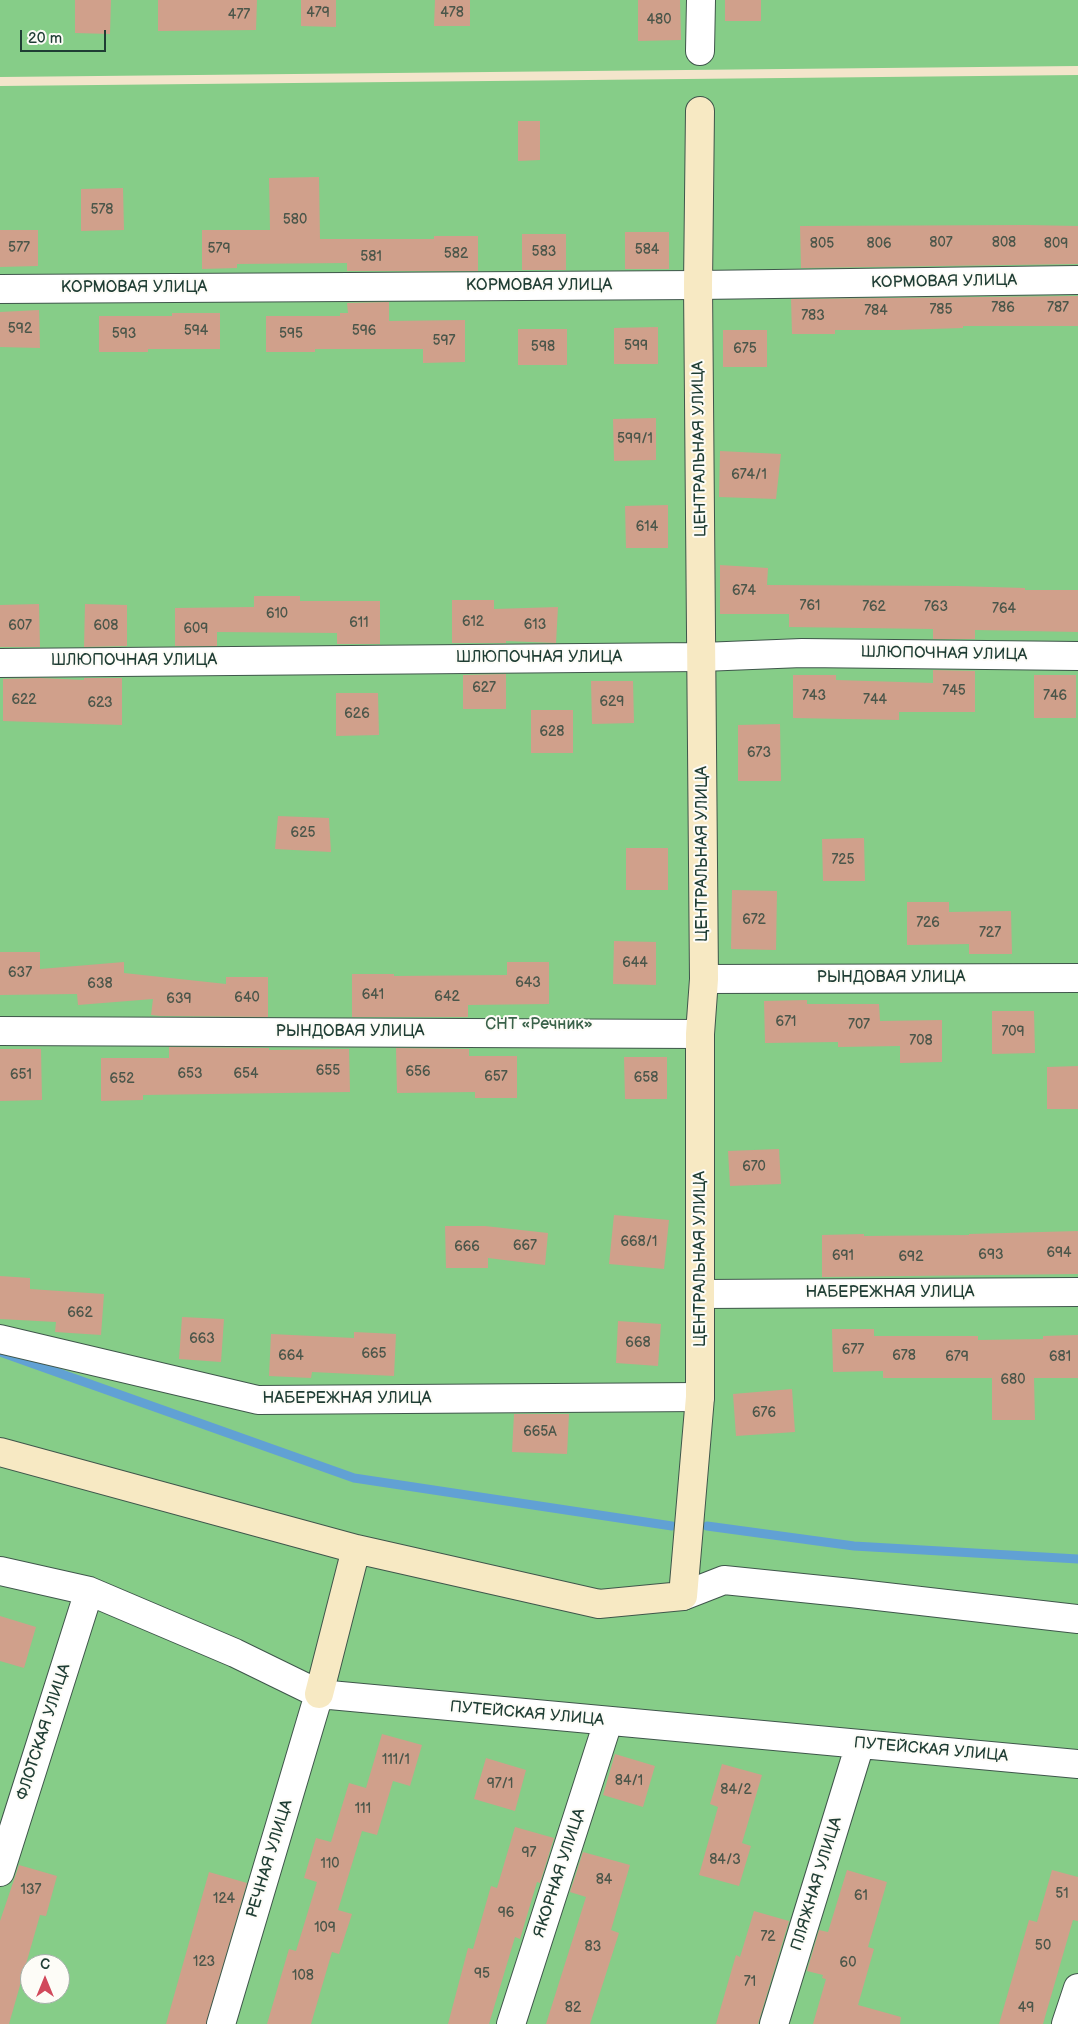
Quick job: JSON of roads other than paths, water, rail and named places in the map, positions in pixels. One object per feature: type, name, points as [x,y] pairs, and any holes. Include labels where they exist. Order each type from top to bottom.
[{"type":"street","points":[[700,52],[701,0]]},
{"type":"street","name":"ЦЕНТРАЛЬНАЯ УЛИЦА","points":[[683,1596],[700,1397],[700,1034],[704,979],[698,285],[700,110]]},
{"type":"street","name":"КОРМОВАЯ УЛИЦА","points":[[0,289],[698,285],[1078,280]]},
{"type":"street","name":"ШЛЮПОЧНАЯ УЛИЦА","points":[[0,663],[702,657],[802,653],[1078,656]]},
{"type":"street","name":"РЫНДОВАЯ УЛИЦА","points":[[704,979],[1078,978]]},
{"type":"street","name":"РЫНДОВАЯ УЛИЦА","points":[[0,1031],[700,1034]]},
{"type":"street","name":"НАБЕРЕЖНАЯ УЛИЦА","points":[[701,1294],[1078,1292]]},
{"type":"street","name":"НАБЕРЕЖНАЯ УЛИЦА","points":[[0,1339],[258,1400],[700,1397]]},
{"type":"street","points":[[0,1452],[356,1549],[599,1604],[683,1596],[724,1580],[1078,1619]]},
{"type":"street","points":[[319,1694],[356,1549]]},
{"type":"street","name":"ПУТЕЙСКАЯ УЛИЦА","points":[[0,1571],[89,1591],[235,1653],[319,1694],[1078,1764]]},
{"type":"street","name":"ФЛОТСКАЯ УЛИЦА","points":[[0,1872],[89,1591]]},
{"type":"street","name":"РЕЧНАЯ УЛИЦА","points":[[221,2024],[319,1694]]},
{"type":"street","name":"ЯКОРНАЯ УЛИЦА","points":[[511,2024],[608,1722]]},
{"type":"street","name":"ПЛЯЖНАЯ УЛИЦА","points":[[774,2024],[860,1744]]},
{"type":"street","points":[[1066,2024],[1078,1988]]},
{"type":"waterway","points":[[0,1352],[354,1478],[672,1526]]},
{"type":"waterway","points":[[707,1526],[854,1546],[1078,1559]]},
{"type":"park label","name":"СНТ «Речник»","points":[[539,1025]]}]
